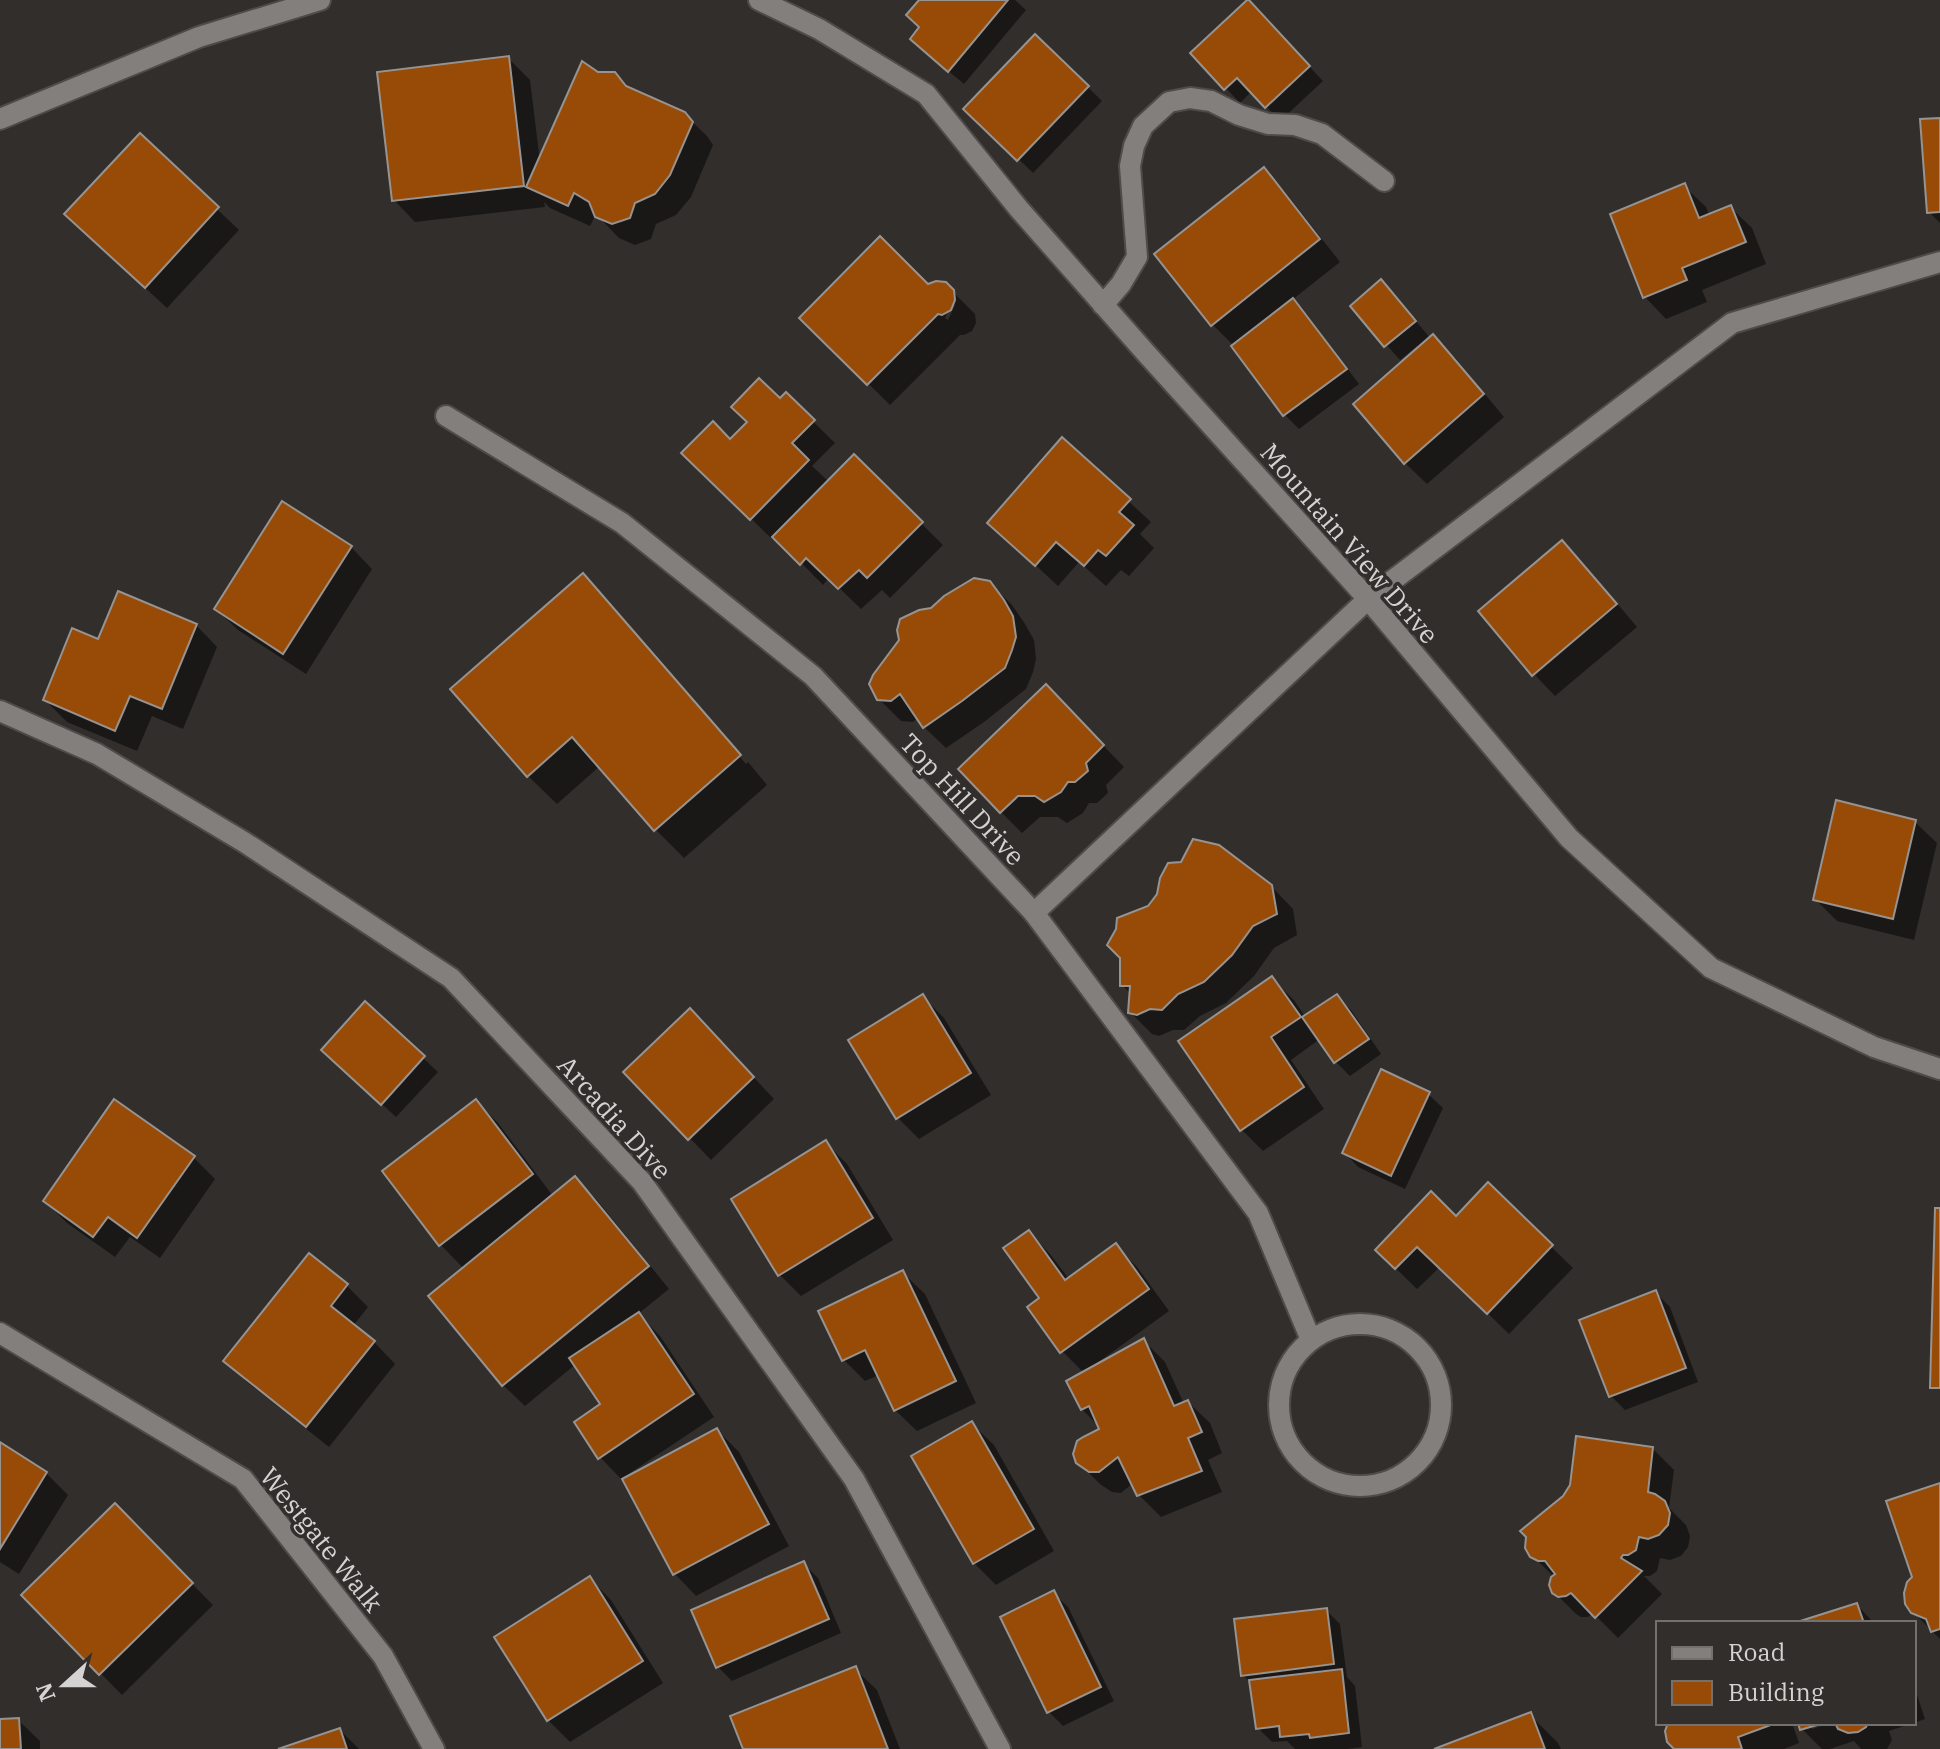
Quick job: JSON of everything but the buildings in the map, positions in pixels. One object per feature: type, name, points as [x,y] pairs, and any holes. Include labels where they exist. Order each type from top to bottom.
[{"type":"street","points":[[0,119],[199,37],[320,0]]},
{"type":"street","name":"Mountain View Drive","points":[[759,0],[819,29],[926,94],[1019,209],[1368,599],[1569,838],[1711,968],[1874,1047],[1940,1069]]},
{"type":"street","points":[[1103,305],[1121,284],[1137,257],[1130,166],[1134,146],[1143,126],[1169,102],[1190,98],[1211,101],[1239,115],[1268,124],[1295,125],[1322,134],[1384,181]]},
{"type":"street","points":[[1034,913],[1368,599],[1732,323],[1940,262]]},
{"type":"street","name":"Top Hill Drive","points":[[446,416],[622,523],[813,676],[1034,913],[1258,1213],[1311,1340]]},
{"type":"street","name":"Arcadia Dive","points":[[0,711],[97,754],[244,842],[451,978],[642,1182],[836,1453],[854,1479],[1000,1749]]},
{"type":"street","points":[[1360,1323],[1386,1327],[1409,1340],[1427,1359],[1439,1383],[1442,1409],[1437,1435],[1424,1457],[1405,1475],[1379,1485],[1352,1487],[1325,1479],[1302,1463],[1286,1440],[1279,1414],[1281,1385],[1292,1360],[1311,1340],[1334,1327],[1360,1323]]},
{"type":"street","name":"Westgate Walk","points":[[0,1333],[243,1479],[383,1656],[434,1749]]}]
